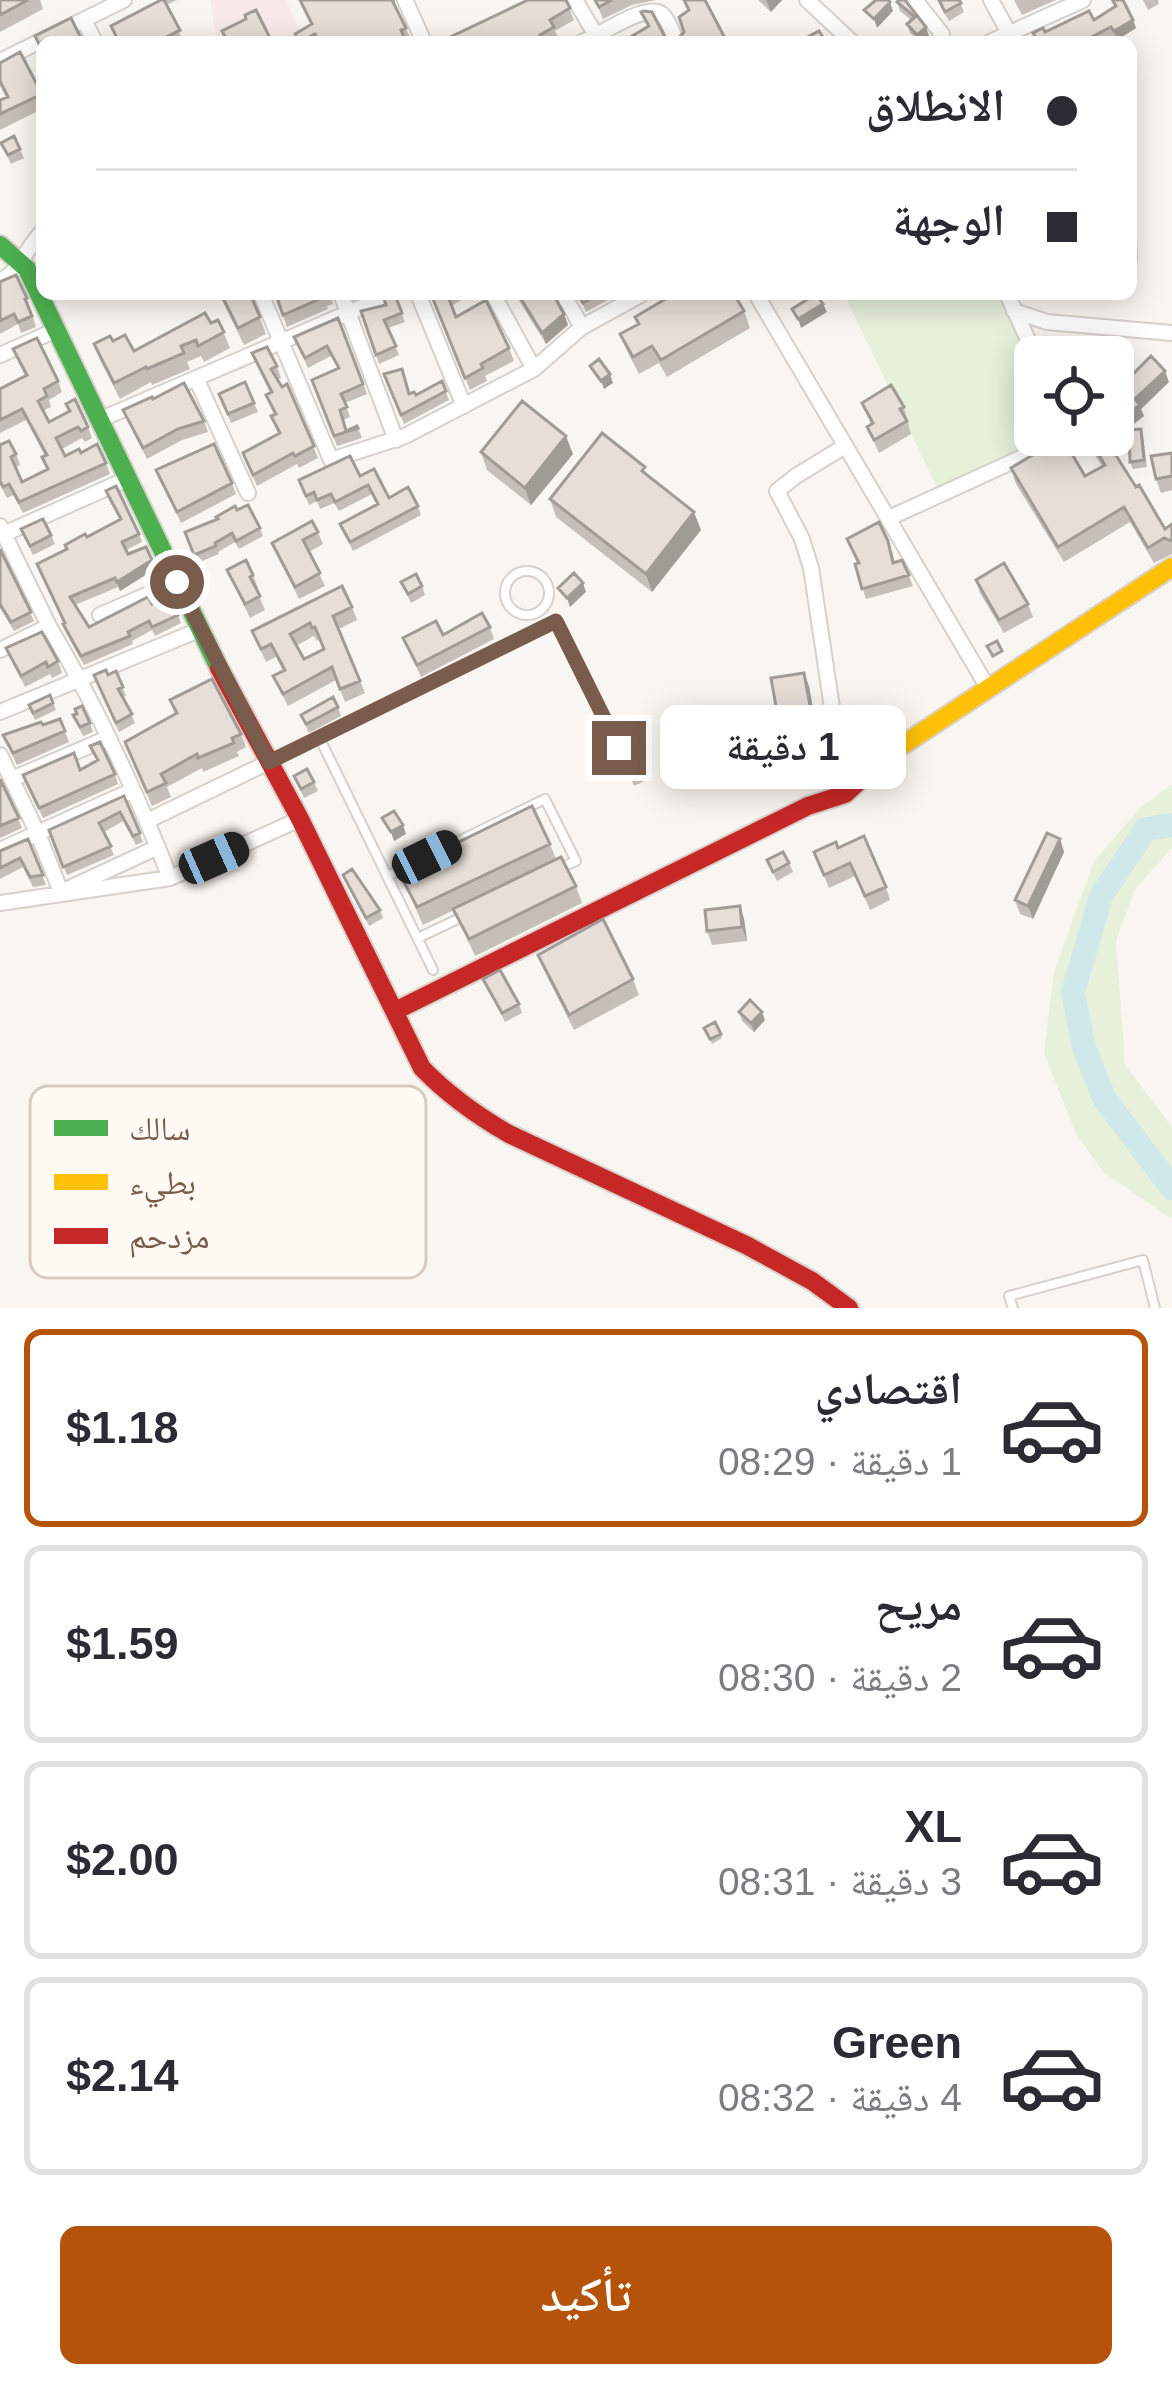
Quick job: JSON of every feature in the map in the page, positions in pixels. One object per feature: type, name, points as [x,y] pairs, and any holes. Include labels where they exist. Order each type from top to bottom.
[{"type":"street","points":[[52,36],[124,0]]},
{"type":"street","points":[[405,0],[421,36]]},
{"type":"street","points":[[575,0],[591,36]]},
{"type":"street","points":[[807,0],[846,36]]},
{"type":"street","points":[[915,0],[941,36]]},
{"type":"street","points":[[991,0],[1010,35]]},
{"type":"street","points":[[1007,36],[1083,0]]},
{"type":"street","points":[[600,36],[653,10],[663,14],[674,36]]},
{"type":"street","points":[[84,20],[92,36]]},
{"type":"street","points":[[0,62],[36,44]]},
{"type":"street","points":[[0,280],[16,271],[36,237]]},
{"type":"street","points":[[0,244],[27,269],[36,288]]},
{"type":"street","points":[[42,300],[200,630],[300,819],[422,1068],[443,1091],[522,1142],[739,1241],[849,1308]]},
{"type":"street","points":[[264,300],[331,460],[396,440],[534,370],[582,327],[631,300]]},
{"type":"street","points":[[343,300],[396,440]]},
{"type":"street","points":[[99,420],[378,300]]},
{"type":"street","points":[[420,300],[464,406]]},
{"type":"street","points":[[496,300],[534,370]]},
{"type":"street","points":[[566,300],[582,327]]},
{"type":"street","points":[[760,300],[988,688]]},
{"type":"street","points":[[1010,300],[1026,336]]},
{"type":"street","points":[[1015,311],[1047,322],[1172,333]]},
{"type":"street","points":[[0,355],[56,330]]},
{"type":"street","points":[[196,379],[248,493]]},
{"type":"street","points":[[845,446],[777,491],[802,538],[811,568],[845,794]]},
{"type":"street","points":[[889,518],[1025,456]]},
{"type":"street","points":[[127,478],[2,530],[81,679],[170,878]]},
{"type":"street","points":[[395,1011],[808,806],[845,794],[892,752],[1172,567]]},
{"type":"street","points":[[100,615],[177,582]]},
{"type":"street","points":[[0,650],[49,626]]},
{"type":"street","points":[[0,712],[200,630]]},
{"type":"street","points":[[12,779],[108,738]]},
{"type":"street","points":[[0,755],[61,892]]},
{"type":"street","points":[[147,821],[269,762]]},
{"type":"street","points":[[0,850],[133,790]]},
{"type":"street","points":[[0,902],[170,878],[300,819]]},
{"type":"street","points":[[61,892],[158,847]]},
{"type":"lane","points":[[529,570],[542,576],[549,588],[548,602],[538,612],[525,615],[512,610],[505,598],[506,584],[515,573],[529,570]]},
{"type":"lane","points":[[538,612],[544,626]]},
{"type":"lane","points":[[269,762],[556,621],[619,748]]},
{"type":"lane","points":[[319,737],[433,970]]},
{"type":"lane","points":[[387,876],[545,799],[576,861],[556,870]]},
{"type":"lane","points":[[418,938],[477,909]]},
{"type":"lane","points":[[1013,1308],[1010,1296],[1143,1260],[1155,1308]]},
{"type":"shaded area","points":[[211,0],[286,0],[301,36],[215,36]]},
{"type":"green space","points":[[847,300],[1006,300],[1022,336],[1014,336],[1014,454],[939,492]]},
{"type":"green space","points":[[1172,784],[1172,848],[1135,889],[1116,941],[1125,1065],[1172,1127],[1172,1219],[1103,1172],[1076,1134],[1044,1052],[1054,972],[1094,861],[1140,808]]},
{"type":"building","points":[[0,0],[28,0],[0,15]]},
{"type":"building","points":[[164,0],[180,30],[168,36],[116,36],[111,26]]},
{"type":"building","points":[[300,0],[392,0],[406,28],[401,30],[404,36],[296,36],[312,24]]},
{"type":"building","points":[[528,0],[566,0],[570,8],[550,20],[554,27],[540,36],[452,36]]},
{"type":"building","points":[[684,0],[705,0],[724,36],[680,36],[684,32],[679,17],[689,10]]},
{"type":"building","points":[[876,0],[890,2],[874,19],[864,10]]},
{"type":"building","points":[[899,0],[905,0],[926,27],[917,35],[907,24],[915,17]]},
{"type":"building","points":[[939,0],[959,0],[961,3],[945,12]]},
{"type":"building","points":[[1123,0],[1133,20],[1114,31],[1111,27],[1094,36],[1033,33],[1089,11],[1094,20],[1116,6],[1113,1]]},
{"type":"building","points":[[256,10],[269,36],[225,36],[222,31],[246,19],[245,15]]},
{"type":"building","points":[[641,12],[652,12],[664,36],[632,36],[649,26]]},
{"type":"building","points":[[71,18],[80,36],[36,38]]},
{"type":"building","points":[[20,52],[36,83],[36,97],[0,114],[0,100],[8,97],[0,81],[0,63]]},
{"type":"building","points":[[14,136],[20,149],[8,155],[1,143]]},
{"type":"building","points":[[16,275],[32,316],[18,322],[14,314],[0,321],[0,282]]},
{"type":"building","points":[[224,300],[253,300],[260,317],[238,328]]},
{"type":"building","points":[[278,300],[317,300],[283,315]]},
{"type":"building","points":[[384,300],[397,300],[402,313],[384,320],[396,346],[376,355],[361,311],[386,305]]},
{"type":"building","points":[[433,300],[449,300],[456,317],[486,300],[509,348],[465,378]]},
{"type":"building","points":[[522,300],[556,300],[564,314],[542,333]]},
{"type":"building","points":[[664,300],[738,300],[744,311],[661,360],[652,346],[633,357],[620,334],[639,324],[635,317]]},
{"type":"building","points":[[806,300],[823,304],[798,319],[792,309]]},
{"type":"building","points":[[205,313],[211,323],[218,320],[224,332],[198,346],[196,340],[181,346],[184,353],[114,383],[94,344],[125,335],[134,351]]},
{"type":"building","points":[[338,318],[363,384],[341,394],[347,407],[340,410],[346,431],[358,428],[334,436],[312,380],[339,368],[327,346],[305,358],[294,337]]},
{"type":"building","points":[[37,338],[58,381],[44,389],[47,396],[38,401],[49,422],[70,411],[66,404],[75,399],[88,427],[56,438],[65,456],[97,444],[106,463],[19,502],[9,484],[3,487],[0,481],[0,445],[9,441],[22,482],[48,469],[42,457],[47,455],[22,409],[0,420],[0,389],[27,375],[13,349]]},
{"type":"building","points":[[267,347],[277,366],[271,369],[282,387],[287,384],[314,446],[253,475],[243,453],[280,433],[266,395],[272,392],[252,353]]},
{"type":"building","points":[[1151,356],[1165,371],[1135,399],[1140,405],[1134,409],[1134,373]]},
{"type":"building","points":[[599,359],[610,374],[601,381],[590,366]]},
{"type":"building","points":[[402,369],[409,394],[442,381],[446,391],[401,415],[384,374]]},
{"type":"building","points":[[245,382],[254,403],[228,414],[219,394]]},
{"type":"building","points":[[184,383],[204,421],[143,448],[123,410]]},
{"type":"building","points":[[891,385],[907,421],[874,440],[867,427],[873,423],[862,403]]},
{"type":"building","points":[[522,401],[566,436],[525,488],[481,452]]},
{"type":"building","points":[[1141,429],[1144,460],[1130,462],[1134,456],[1134,430]]},
{"type":"building","points":[[602,433],[694,512],[646,574],[550,499]]},
{"type":"building","points":[[214,444],[232,483],[177,512],[156,470]]},
{"type":"building","points":[[1172,453],[1172,476],[1156,479],[1151,456]]},
{"type":"building","points":[[350,456],[360,476],[374,469],[389,498],[408,487],[418,506],[350,542],[340,524],[378,504],[368,485],[335,502],[331,494],[317,500],[314,492],[306,496],[299,480]]},
{"type":"building","points":[[1031,456],[1073,456],[1085,476],[1105,465],[1099,456],[1116,456],[1165,529],[1172,524],[1172,541],[1164,538],[1148,548],[1124,507],[1058,547],[1011,468]]},
{"type":"building","points":[[116,486],[139,534],[122,542],[128,554],[146,547],[152,560],[117,582],[115,578],[70,597],[89,627],[148,597],[152,604],[169,595],[178,615],[152,627],[149,621],[128,632],[130,636],[81,656],[37,564],[85,534],[121,519],[106,491]]},
{"type":"building","points":[[248,505],[260,528],[236,541],[232,533],[194,555],[185,532],[218,519],[235,506],[237,510]]},
{"type":"building","points":[[43,519],[51,535],[30,546],[21,529]]},
{"type":"building","points":[[312,521],[318,532],[303,540],[320,573],[295,587],[272,543]]},
{"type":"building","points":[[879,522],[893,563],[902,560],[909,575],[862,589],[855,564],[859,563],[847,539]]},
{"type":"building","points":[[0,549],[31,612],[11,622],[0,604]]},
{"type":"building","points":[[246,560],[260,596],[245,604],[227,570]]},
{"type":"building","points":[[1004,563],[1028,604],[999,620],[976,580]]},
{"type":"building","points":[[574,573],[583,583],[567,598],[558,588]]},
{"type":"building","points":[[416,574],[422,586],[408,594],[401,582]]},
{"type":"building","points":[[342,586],[352,607],[333,616],[360,681],[340,689],[332,667],[283,694],[273,676],[285,670],[271,644],[261,649],[252,631]],"holes":[[[310,623],[324,649],[304,659],[290,634]]]},
{"type":"building","points":[[482,613],[490,627],[417,665],[403,638],[436,621],[443,635]]},
{"type":"building","points":[[42,632],[58,661],[21,676],[6,648]]},
{"type":"building","points":[[997,641],[1002,651],[993,656],[987,646]]},
{"type":"building","points":[[106,670],[108,675],[116,671],[123,687],[118,689],[132,714],[116,723],[94,675]]},
{"type":"building","points":[[804,673],[810,706],[777,712],[771,678]]},
{"type":"building","points":[[212,679],[241,734],[232,738],[234,743],[198,758],[197,754],[161,774],[166,783],[147,792],[125,742],[177,713],[170,700]]},
{"type":"building","points":[[50,695],[53,703],[33,713],[29,705]]},
{"type":"building","points":[[333,697],[338,707],[306,724],[301,715]]},
{"type":"building","points":[[82,706],[90,723],[80,727],[73,715]]},
{"type":"building","points":[[60,719],[65,731],[13,753],[3,735],[41,722]]},
{"type":"building","points":[[100,742],[115,774],[39,808],[23,775],[74,753],[80,770],[98,760],[90,746]]},
{"type":"building","points":[[634,755],[642,772],[631,777],[623,761]]},
{"type":"building","points":[[307,769],[314,782],[301,789],[294,776]]},
{"type":"building","points":[[0,779],[19,818],[0,826]]},
{"type":"building","points":[[124,796],[140,833],[133,836],[120,812],[99,823],[111,846],[63,867],[49,830]]},
{"type":"building","points":[[532,806],[550,844],[417,907],[404,882],[419,875],[414,864]]},
{"type":"building","points":[[394,811],[403,825],[391,832],[382,818]]},
{"type":"building","points":[[1047,833],[1060,839],[1028,906],[1015,900]]},
{"type":"building","points":[[864,836],[886,887],[865,896],[850,863],[824,875],[814,852]]},
{"type":"building","points":[[28,839],[43,875],[30,877],[20,858],[0,868],[0,851]]},
{"type":"building","points":[[783,852],[789,863],[773,872],[767,860]]},
{"type":"building","points":[[561,857],[576,886],[469,939],[453,909]]},
{"type":"building","points":[[352,869],[380,910],[366,918],[343,875]]},
{"type":"building","points":[[740,906],[742,927],[707,931],[705,910]]},
{"type":"building","points":[[603,919],[633,979],[569,1015],[538,955]]},
{"type":"building","points":[[500,970],[519,1004],[502,1013],[483,979]]},
{"type":"building","points":[[750,1000],[762,1012],[751,1023],[739,1012]]},
{"type":"building","points":[[715,1022],[721,1034],[710,1039],[704,1028]]},
{"type":"waterway","points":[[1172,825],[1146,829],[1101,896],[1073,992],[1084,1047],[1104,1098],[1172,1188]]},
{"type":"traffic: fast","points":[[0,245],[27,269],[36,288]]},
{"type":"traffic: fast","points":[[42,300],[219,668]]},
{"type":"traffic: slow","points":[[866,775],[892,752],[1172,567]]},
{"type":"traffic: jam","points":[[219,668],[300,819],[422,1068],[463,1104],[509,1134],[746,1245],[812,1281],[849,1308]]},
{"type":"traffic: jam","points":[[395,1011],[808,806],[845,794],[866,775]]},
{"type":"route","points":[[177,582],[269,762],[556,621],[619,748]]}]
